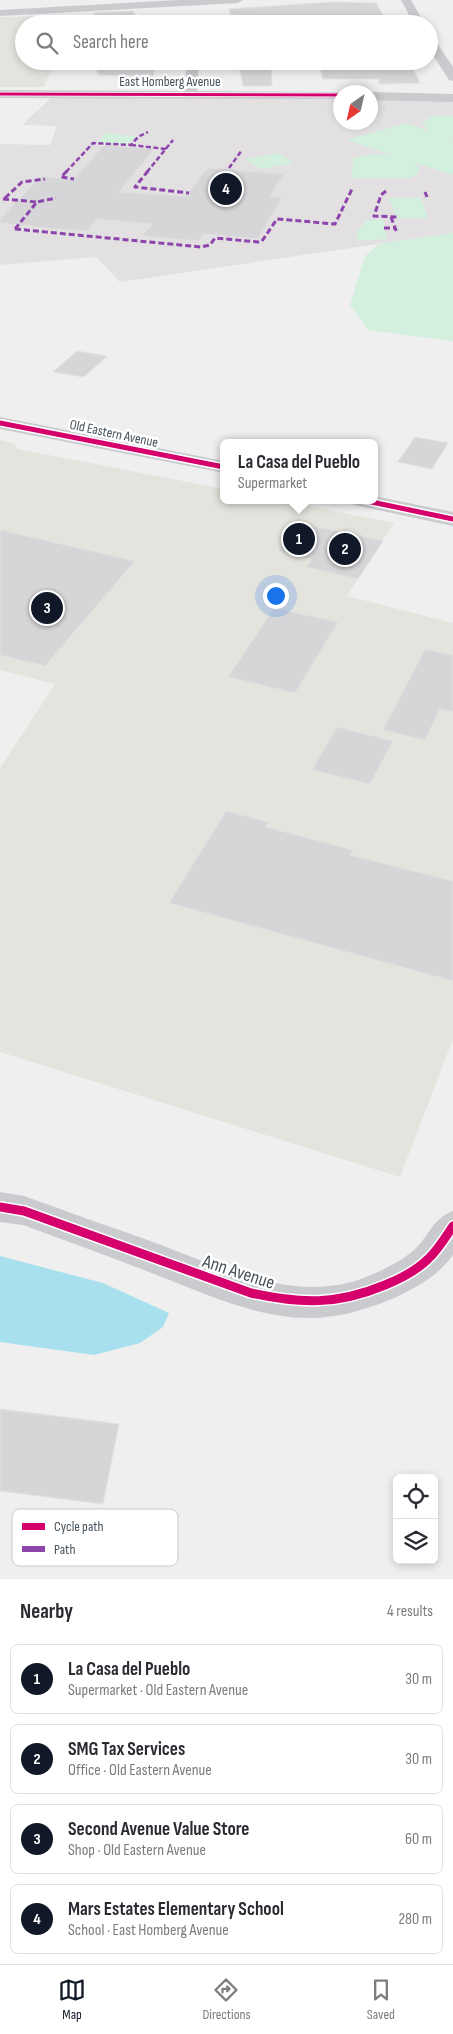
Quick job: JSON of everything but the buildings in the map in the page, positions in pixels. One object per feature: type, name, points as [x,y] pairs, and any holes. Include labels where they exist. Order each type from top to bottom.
[{"type":"street","points":[[0,13],[238,0]]},
{"type":"street","points":[[406,0],[415,15]]},
{"type":"street","points":[[159,4],[166,15]]},
{"type":"street","points":[[438,53],[453,77]]},
{"type":"street","points":[[190,94],[192,70]]},
{"type":"street","name":"East Homberg Avenue","points":[[0,94],[333,95]]},
{"type":"street","points":[[378,96],[453,98]]},
{"type":"street","name":"Old Eastern Avenue","points":[[0,423],[220,466]]},
{"type":"street","points":[[378,488],[453,501]]},
{"type":"street","points":[[378,503],[453,519]]},
{"type":"street","name":"Ann Avenue","points":[[0,1207],[24,1211],[217,1282],[274,1300],[316,1304],[350,1299],[401,1278],[430,1257],[453,1226]]},
{"type":"shaded area","points":[[0,17],[15,17],[15,70],[51,70],[44,87],[0,87]]},
{"type":"shaded area","points":[[55,94],[333,95],[333,130],[378,130],[378,96],[453,98],[453,233],[120,282],[96,257],[0,265],[0,144],[50,145],[57,126],[22,125]]},
{"type":"shaded area","points":[[0,440],[14,443],[18,449],[220,488],[220,504],[299,504],[394,523],[347,596],[453,623],[453,1039],[400,1177],[0,1052],[0,768],[55,684],[0,670]]},
{"type":"green space","points":[[432,116],[453,116],[453,137],[451,138],[453,138],[453,175],[413,162],[419,167],[419,173],[410,178],[352,178],[353,158],[375,154],[394,156],[347,140],[406,123],[429,131],[422,123]]},
{"type":"green space","points":[[105,133],[136,136],[127,145],[97,142]]},
{"type":"green space","points":[[279,153],[294,163],[261,169],[246,159]]},
{"type":"green space","points":[[389,198],[421,198],[428,218],[397,218]]},
{"type":"green space","points":[[366,220],[383,220],[387,239],[358,241],[356,234]]},
{"type":"green space","points":[[453,233],[453,341],[368,330],[350,305],[365,256],[379,244]]},
{"type":"water","points":[[0,1256],[103,1283],[169,1313],[163,1327],[140,1343],[94,1355],[0,1342]]},
{"type":"marked path","points":[[74,179],[61,177],[93,143],[131,145],[138,137],[148,132]]},
{"type":"marked path","points":[[173,140],[135,187],[189,193]]},
{"type":"marked path","points":[[131,145],[166,149]]},
{"type":"marked path","points":[[229,168],[242,150]]},
{"type":"marked path","points":[[5,198],[22,182],[45,179]]},
{"type":"marked path","points":[[15,229],[201,247],[210,245],[215,238],[258,242],[262,241],[277,219],[335,224],[353,187]]},
{"type":"marked path","points":[[386,191],[381,195],[374,216],[397,217]]},
{"type":"marked path","points":[[425,192],[427,197]]},
{"type":"marked path","points":[[15,229],[37,202],[56,198]]},
{"type":"marked path","points":[[3,199],[37,202]]},
{"type":"marked path","points":[[391,217],[397,233]]},
{"type":"marked path","points":[[384,228],[395,228]]},
{"type":"cycle path","points":[[0,94],[333,95]]},
{"type":"cycle path","points":[[0,423],[220,466]]},
{"type":"cycle path","points":[[378,503],[453,519]]},
{"type":"cycle path","points":[[0,1207],[24,1211],[251,1293],[306,1302],[334,1301],[363,1294],[392,1282],[426,1261],[453,1226]]},
{"type":"place","name":"Mars Estates Elementary School","points":[[226,189]]},
{"type":"place","name":"La Casa del Pueblo","points":[[299,539]]},
{"type":"place","name":"SMG Tax Services","points":[[345,549]]},
{"type":"place","name":"Second Avenue Value Store","points":[[47,608]]}]
